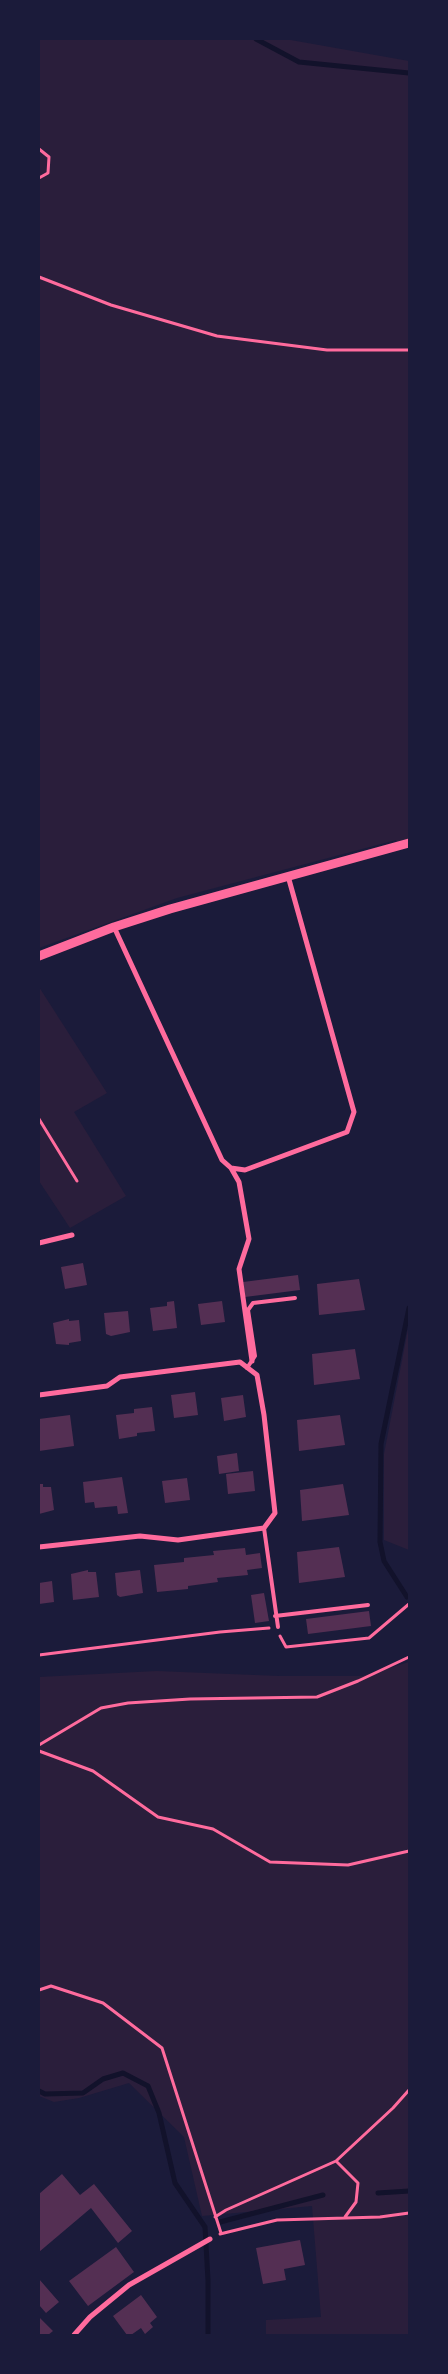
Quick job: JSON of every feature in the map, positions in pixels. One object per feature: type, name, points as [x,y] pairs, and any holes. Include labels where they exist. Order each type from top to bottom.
[{"type":"street","points":[[39,956],[114,927],[409,843]]},
{"type":"street","points":[[231,1168],[245,1170],[347,1132],[354,1112],[288,876]]},
{"type":"street","points":[[114,927],[222,1160],[231,1168],[239,1182],[249,1239],[239,1269],[252,1360]]},
{"type":"street","points":[[39,1243],[72,1235]]},
{"type":"street","points":[[39,1395],[107,1386],[120,1377],[240,1362],[257,1375],[264,1415],[274,1503],[274,1513],[264,1528],[178,1540],[140,1536],[39,1547]]},
{"type":"street","points":[[74,2335],[90,2318],[129,2285],[210,2239]]},
{"type":"lane","points":[[247,1368],[255,1356],[248,1310],[254,1303],[295,1298]]},
{"type":"lane","points":[[264,1528],[278,1627]]},
{"type":"lane","points":[[275,1616],[368,1605]]},
{"type":"path","points":[[39,149],[49,157],[48,173],[39,178]]},
{"type":"path","points":[[39,277],[111,305],[217,336],[327,350],[409,350]]},
{"type":"path","points":[[39,1119],[77,1180]]},
{"type":"path","points":[[39,1655],[220,1632],[278,1627],[280,1640],[286,1647],[369,1638],[409,1604]]},
{"type":"path","points":[[39,1745],[101,1708],[128,1703],[190,1699],[317,1696],[358,1681],[409,1657]]},
{"type":"path","points":[[39,1751],[92,1771],[158,1817],[213,1829],[270,1862],[348,1865],[409,1850]]},
{"type":"path","points":[[39,1990],[51,1986],[103,2004],[162,2048],[221,2233]]},
{"type":"path","points":[[215,2217],[226,2210],[336,2161],[393,2108],[409,2090]]},
{"type":"path","points":[[336,2161],[358,2183],[356,2202],[344,2218]]},
{"type":"path","points":[[210,2239],[221,2233],[277,2220],[380,2217],[409,2213]]},
{"type":"shaded area","points":[[39,39],[285,39],[409,61],[409,843],[398,846],[396,840],[177,898],[39,948]]},
{"type":"shaded area","points":[[39,987],[107,1093],[74,1112],[126,1196],[70,1228],[39,1181]]},
{"type":"shaded area","points":[[409,1324],[409,1550],[384,1540],[384,1454]]},
{"type":"shaded area","points":[[409,1662],[409,2335],[266,2335],[266,2320],[321,2317],[312,2206],[202,2216],[184,2137],[129,2083],[79,2098],[54,2102],[39,2096],[39,1677],[157,1671],[279,1676],[362,1676]]},
{"type":"building","points":[[83,1263],[87,1285],[65,1289],[61,1267]]},
{"type":"building","points":[[298,1275],[300,1290],[245,1297],[243,1282]]},
{"type":"building","points":[[359,1279],[365,1310],[319,1315],[317,1284]]},
{"type":"building","points":[[174,1301],[177,1328],[153,1331],[150,1308],[167,1306],[167,1302]]},
{"type":"building","points":[[222,1301],[225,1322],[201,1325],[198,1304]]},
{"type":"building","points":[[128,1311],[130,1332],[111,1336],[106,1334],[104,1313]]},
{"type":"building","points":[[69,1319],[69,1321],[79,1320],[81,1341],[69,1343],[69,1345],[56,1344],[53,1323]]},
{"type":"building","points":[[355,1349],[360,1379],[314,1385],[312,1354]]},
{"type":"building","points":[[195,1392],[198,1415],[174,1418],[171,1395]]},
{"type":"building","points":[[243,1395],[246,1417],[224,1421],[221,1398]]},
{"type":"building","points":[[152,1407],[155,1431],[137,1433],[137,1436],[119,1439],[116,1415],[134,1413],[134,1409]]},
{"type":"building","points":[[70,1415],[74,1446],[39,1451],[39,1419]]},
{"type":"building","points":[[340,1415],[345,1445],[299,1451],[297,1420]]},
{"type":"building","points":[[237,1453],[239,1471],[219,1474],[217,1456]]},
{"type":"building","points":[[253,1471],[255,1491],[228,1494],[226,1474]]},
{"type":"building","points":[[122,1477],[128,1513],[118,1514],[117,1506],[95,1508],[94,1502],[85,1503],[83,1482]]},
{"type":"building","points":[[187,1478],[190,1500],[165,1503],[162,1481]]},
{"type":"building","points":[[39,1484],[43,1484],[43,1487],[51,1487],[54,1510],[39,1514]]},
{"type":"building","points":[[343,1484],[349,1515],[302,1521],[300,1490]]},
{"type":"building","points":[[339,1547],[345,1577],[299,1583],[297,1552]]},
{"type":"building","points":[[245,1548],[246,1555],[260,1553],[262,1568],[247,1570],[248,1575],[217,1578],[218,1582],[188,1586],[188,1589],[157,1592],[154,1565],[184,1562],[184,1558],[214,1555],[213,1551]]},
{"type":"building","points":[[88,1570],[88,1572],[96,1572],[99,1597],[73,1600],[71,1574]]},
{"type":"building","points":[[140,1570],[143,1593],[120,1597],[117,1595],[115,1573]]},
{"type":"building","points":[[52,1581],[54,1602],[39,1604],[39,1583]]},
{"type":"building","points":[[264,1593],[269,1621],[255,1623],[251,1595]]},
{"type":"building","points":[[369,1611],[371,1626],[308,1634],[306,1619]]},
{"type":"building","points":[[62,2174],[80,2195],[94,2184],[132,2231],[118,2243],[91,2208],[39,2252],[39,2194]]},
{"type":"building","points":[[300,2240],[305,2265],[284,2269],[286,2280],[263,2284],[256,2248]]},
{"type":"building","points":[[116,2247],[134,2272],[88,2306],[69,2281]]},
{"type":"building","points":[[39,2279],[59,2302],[46,2313],[39,2305]]},
{"type":"building","points":[[141,2295],[157,2317],[150,2323],[153,2327],[145,2334],[141,2328],[131,2335],[127,2335],[113,2316]]},
{"type":"building","points":[[39,2317],[53,2331],[48,2335],[39,2335]]},
{"type":"waterway","points":[[256,39],[299,62],[409,73]]},
{"type":"waterway","points":[[407,1597],[384,1561],[380,1542],[381,1444],[409,1308]]},
{"type":"waterway","points":[[39,2091],[45,2094],[83,2093],[103,2079],[123,2073],[148,2086],[159,2113],[175,2183],[205,2227],[208,2280],[208,2335]]},
{"type":"waterway","points":[[378,2193],[409,2191]]},
{"type":"waterway","points":[[220,2222],[323,2195]]}]
